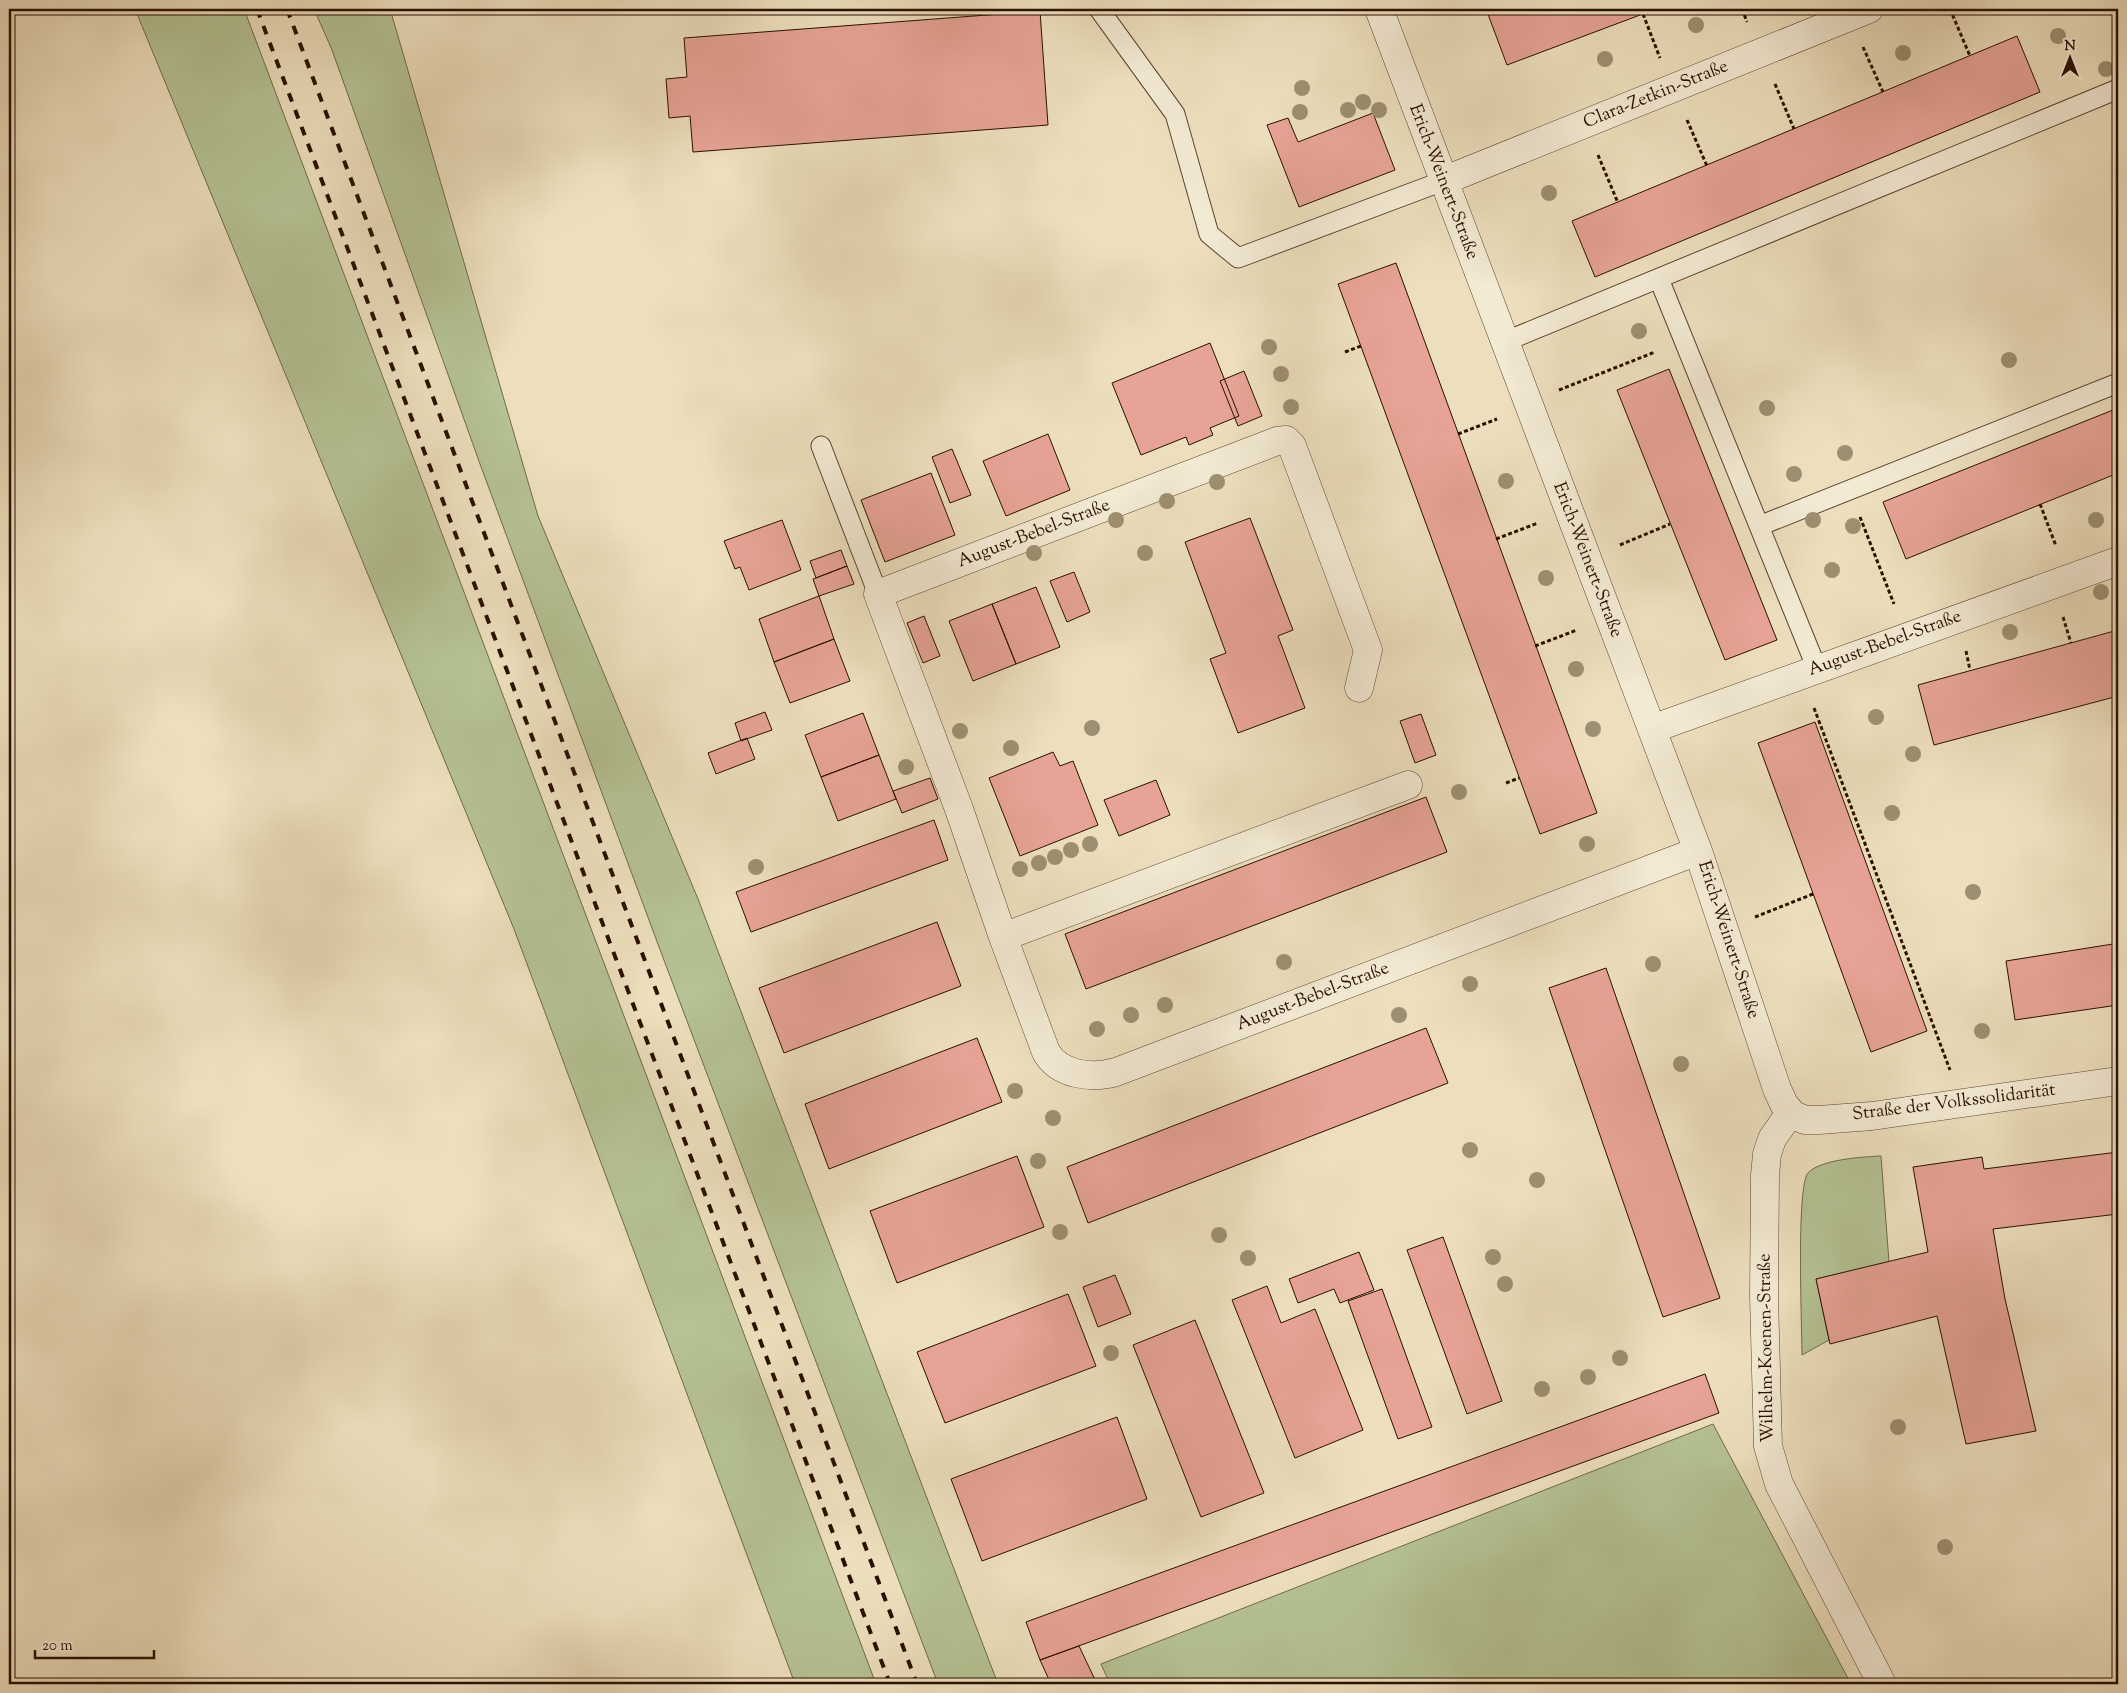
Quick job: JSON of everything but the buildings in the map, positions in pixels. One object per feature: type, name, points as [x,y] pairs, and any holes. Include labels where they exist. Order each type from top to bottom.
[{"type":"street","name":"Erich-Weinert-Straße","points":[[1379,9],[1698,851],[1777,1089],[1790,1113]]},
{"type":"street","name":"Clara-Zetkin-Straße","points":[[1443,181],[1869,9]]},
{"type":"street","name":"August-Bebel-Straße","points":[[1359,688],[1368,650],[1292,446],[1286,440],[1277,441],[878,594],[959,809],[1003,938],[1046,1052],[1052,1061],[1072,1072],[1101,1076],[1116,1072],[1698,851]]},
{"type":"street","name":"August-Bebel-Straße","points":[[1652,729],[2118,561]]},
{"type":"street","points":[[1003,938],[1408,785]]},
{"type":"street","name":"Straße der Volkssolidarität","points":[[1790,1113],[1810,1120],[1872,1116],[2118,1081]]},
{"type":"street","name":"Wilhelm-Koenen-Straße","points":[[1790,1113],[1772,1139],[1765,1169],[1764,1296],[1768,1446],[1779,1484],[1882,1684]]},
{"type":"lane","points":[[1099,9],[1175,114],[1209,234],[1238,258],[1443,181]]},
{"type":"lane","points":[[1504,342],[2118,89]]},
{"type":"lane","points":[[1659,279],[1759,526],[1810,672]]},
{"type":"lane","points":[[1759,526],[2118,383]]},
{"type":"lane","points":[[821,446],[878,594]]},
{"type":"path","points":[[1742,9],[1749,25]]},
{"type":"path","points":[[1950,9],[1970,56]]},
{"type":"path","points":[[1643,14],[1661,61]]},
{"type":"path","points":[[1862,43],[1883,92]]},
{"type":"path","points":[[1773,79],[1794,129]]},
{"type":"path","points":[[1685,115],[1707,166]]},
{"type":"path","points":[[1596,150],[1618,203]]},
{"type":"path","points":[[1554,392],[1684,341]]},
{"type":"path","points":[[1345,352],[1361,346]]},
{"type":"path","points":[[1458,434],[1502,417]]},
{"type":"path","points":[[1849,490],[1897,612]]},
{"type":"path","points":[[2040,504],[2059,554]]},
{"type":"path","points":[[1496,539],[1541,522]]},
{"type":"path","points":[[1613,547],[1670,524]]},
{"type":"path","points":[[1535,646],[1581,628]]},
{"type":"path","points":[[1810,672],[1843,784],[1951,1074]]},
{"type":"path","points":[[1506,783],[1519,778]]},
{"type":"path","points":[[1838,786],[1843,784]]},
{"type":"path","points":[[1753,918],[1813,894]]},
{"type":"path","points":[[1902,961],[1908,958]]},
{"type":"green space","points":[[135,9],[244,9],[876,1684],[795,1684],[514,929]]},
{"type":"green space","points":[[314,9],[390,9],[538,516],[698,899],[998,1684],[938,1684],[659,947],[480,464],[332,50]]},
{"type":"green space","points":[[1881,1156],[1889,1262],[1816,1279],[1829,1340],[1802,1355],[1801,1230],[1804,1184],[1808,1173],[1814,1168],[1832,1162]]},
{"type":"green space","points":[[1713,1424],[1851,1684],[1110,1684],[1101,1664]]},
{"type":"railway","points":[[257,9],[890,1684]]},
{"type":"railway","points":[[287,9],[917,1684]]}]
